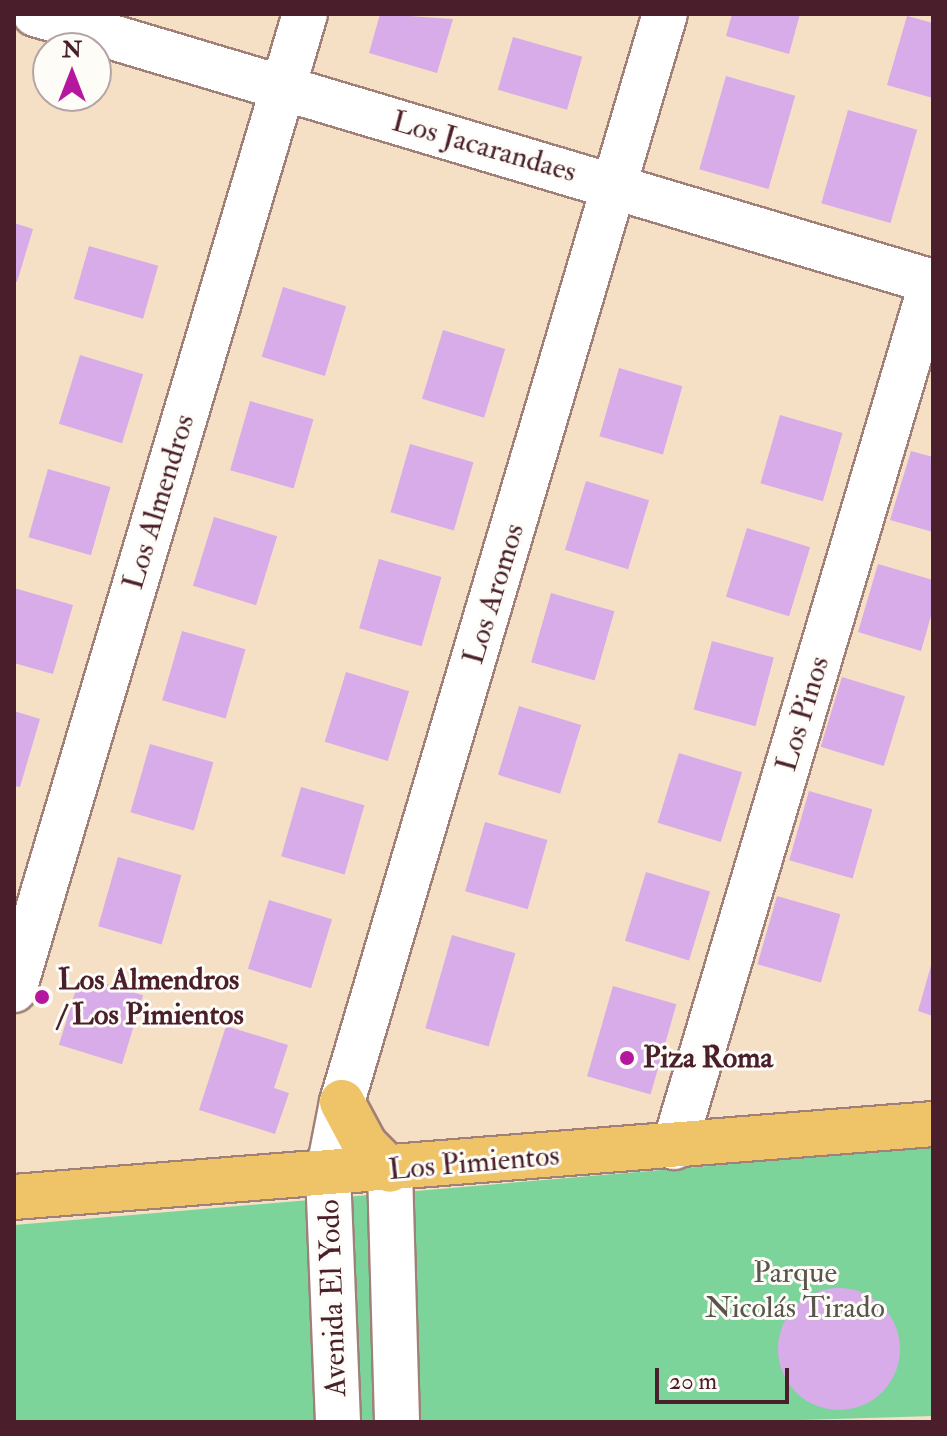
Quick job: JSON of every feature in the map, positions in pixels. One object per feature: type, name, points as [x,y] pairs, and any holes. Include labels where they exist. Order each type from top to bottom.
[{"type":"main road","points":[[342,1102],[365,1145],[390,1170]]},
{"type":"main road","name":"Los Pimientos","points":[[14,1197],[390,1170],[933,1124]]},
{"type":"street","name":"Los Almendros","points":[[14,990],[305,14]]},
{"type":"street","name":"Los Aromos","points":[[328,1174],[342,1102],[665,14]]},
{"type":"street","name":"Los Jacarandaes","points":[[47,16],[932,282]]},
{"type":"street","name":"Los Pinos","points":[[674,1147],[932,282]]},
{"type":"street","name":"Avenida El Yodo","points":[[390,1170],[397,1422]]},
{"type":"street","name":"Avenida El Yodo","points":[[328,1174],[338,1422]]},
{"type":"green space","name":"Parque Nicolás Tirado","points":[[933,1147],[933,1416],[741,1422],[14,1422],[14,1225]]},
{"type":"building","points":[[380,14],[453,19],[437,73],[369,53]]},
{"type":"building","points":[[732,14],[800,14],[789,54],[726,36]]},
{"type":"building","points":[[907,16],[933,23],[933,98],[887,85]]},
{"type":"building","points":[[513,37],[582,57],[567,110],[498,90]]},
{"type":"building","points":[[726,76],[795,96],[768,189],[699,169]]},
{"type":"building","points":[[848,110],[917,130],[890,223],[821,203]]},
{"type":"building","points":[[14,223],[33,229],[17,282],[14,281]]},
{"type":"building","points":[[89,246],[158,266],[143,319],[74,299]]},
{"type":"building","points":[[283,287],[346,306],[325,376],[262,357]]},
{"type":"building","points":[[443,330],[505,349],[484,418],[422,399]]},
{"type":"building","points":[[80,355],[143,374],[122,443],[59,424]]},
{"type":"building","points":[[619,368],[682,386],[663,454],[599,436]]},
{"type":"building","points":[[250,401],[313,419],[294,488],[230,470]]},
{"type":"building","points":[[780,415],[842,433],[823,501],[760,483]]},
{"type":"building","points":[[410,444],[473,462],[454,530],[390,512]]},
{"type":"building","points":[[911,451],[933,457],[933,532],[890,520]]},
{"type":"building","points":[[48,469],[110,487],[91,555],[28,537]]},
{"type":"building","points":[[586,481],[649,500],[628,569],[565,550]]},
{"type":"building","points":[[214,517],[277,536],[256,605],[193,586]]},
{"type":"building","points":[[747,528],[810,547],[789,616],[726,597]]},
{"type":"building","points":[[379,559],[441,577],[422,646],[359,628]]},
{"type":"building","points":[[878,564],[933,580],[933,609],[921,651],[858,632]]},
{"type":"building","points":[[14,588],[73,605],[53,674],[14,663]]},
{"type":"building","points":[[551,593],[614,611],[595,680],[531,662]]},
{"type":"building","points":[[182,631],[245,649],[226,718],[162,700]]},
{"type":"building","points":[[712,641],[774,658],[755,726],[694,710]]},
{"type":"building","points":[[346,672],[409,691],[388,761],[325,742]]},
{"type":"building","points":[[842,677],[905,696],[884,766],[821,747]]},
{"type":"building","points":[[519,706],[581,725],[560,794],[498,775]]},
{"type":"building","points":[[14,711],[40,719],[20,787],[14,786]]},
{"type":"building","points":[[150,744],[213,762],[194,830],[130,812]]},
{"type":"building","points":[[679,753],[742,772],[721,842],[658,823]]},
{"type":"building","points":[[301,787],[364,805],[345,874],[281,856]]},
{"type":"building","points":[[809,791],[872,809],[853,878],[789,860]]},
{"type":"building","points":[[485,822],[547,840],[528,909],[465,891]]},
{"type":"building","points":[[118,857],[181,875],[162,944],[98,926]]},
{"type":"building","points":[[646,872],[710,892],[689,960],[625,941]]},
{"type":"building","points":[[777,896],[840,914],[821,982],[757,964]]},
{"type":"building","points":[[269,900],[332,919],[311,988],[248,969]]},
{"type":"building","points":[[452,935],[515,953],[489,1046],[425,1028]]},
{"type":"building","points":[[933,962],[933,1016],[918,1011]]},
{"type":"building","points":[[80,976],[143,995],[122,1064],[59,1045]]},
{"type":"building","points":[[613,986],[676,1004],[651,1095],[587,1076]]},
{"type":"building","points":[[226,1026],[288,1045],[274,1088],[289,1093],[275,1134],[199,1110]]},
{"type":"building","points":[[839,1288],[862,1293],[882,1306],[895,1326],[900,1349],[895,1372],[882,1392],[862,1405],[839,1410],[816,1405],[796,1392],[783,1372],[778,1349],[783,1326],[796,1306],[816,1293]]},
{"type":"place","name":"Los Almendros / Los Pimientos","points":[[42,997]]},
{"type":"place","name":"Piza Roma","points":[[627,1058]]}]
